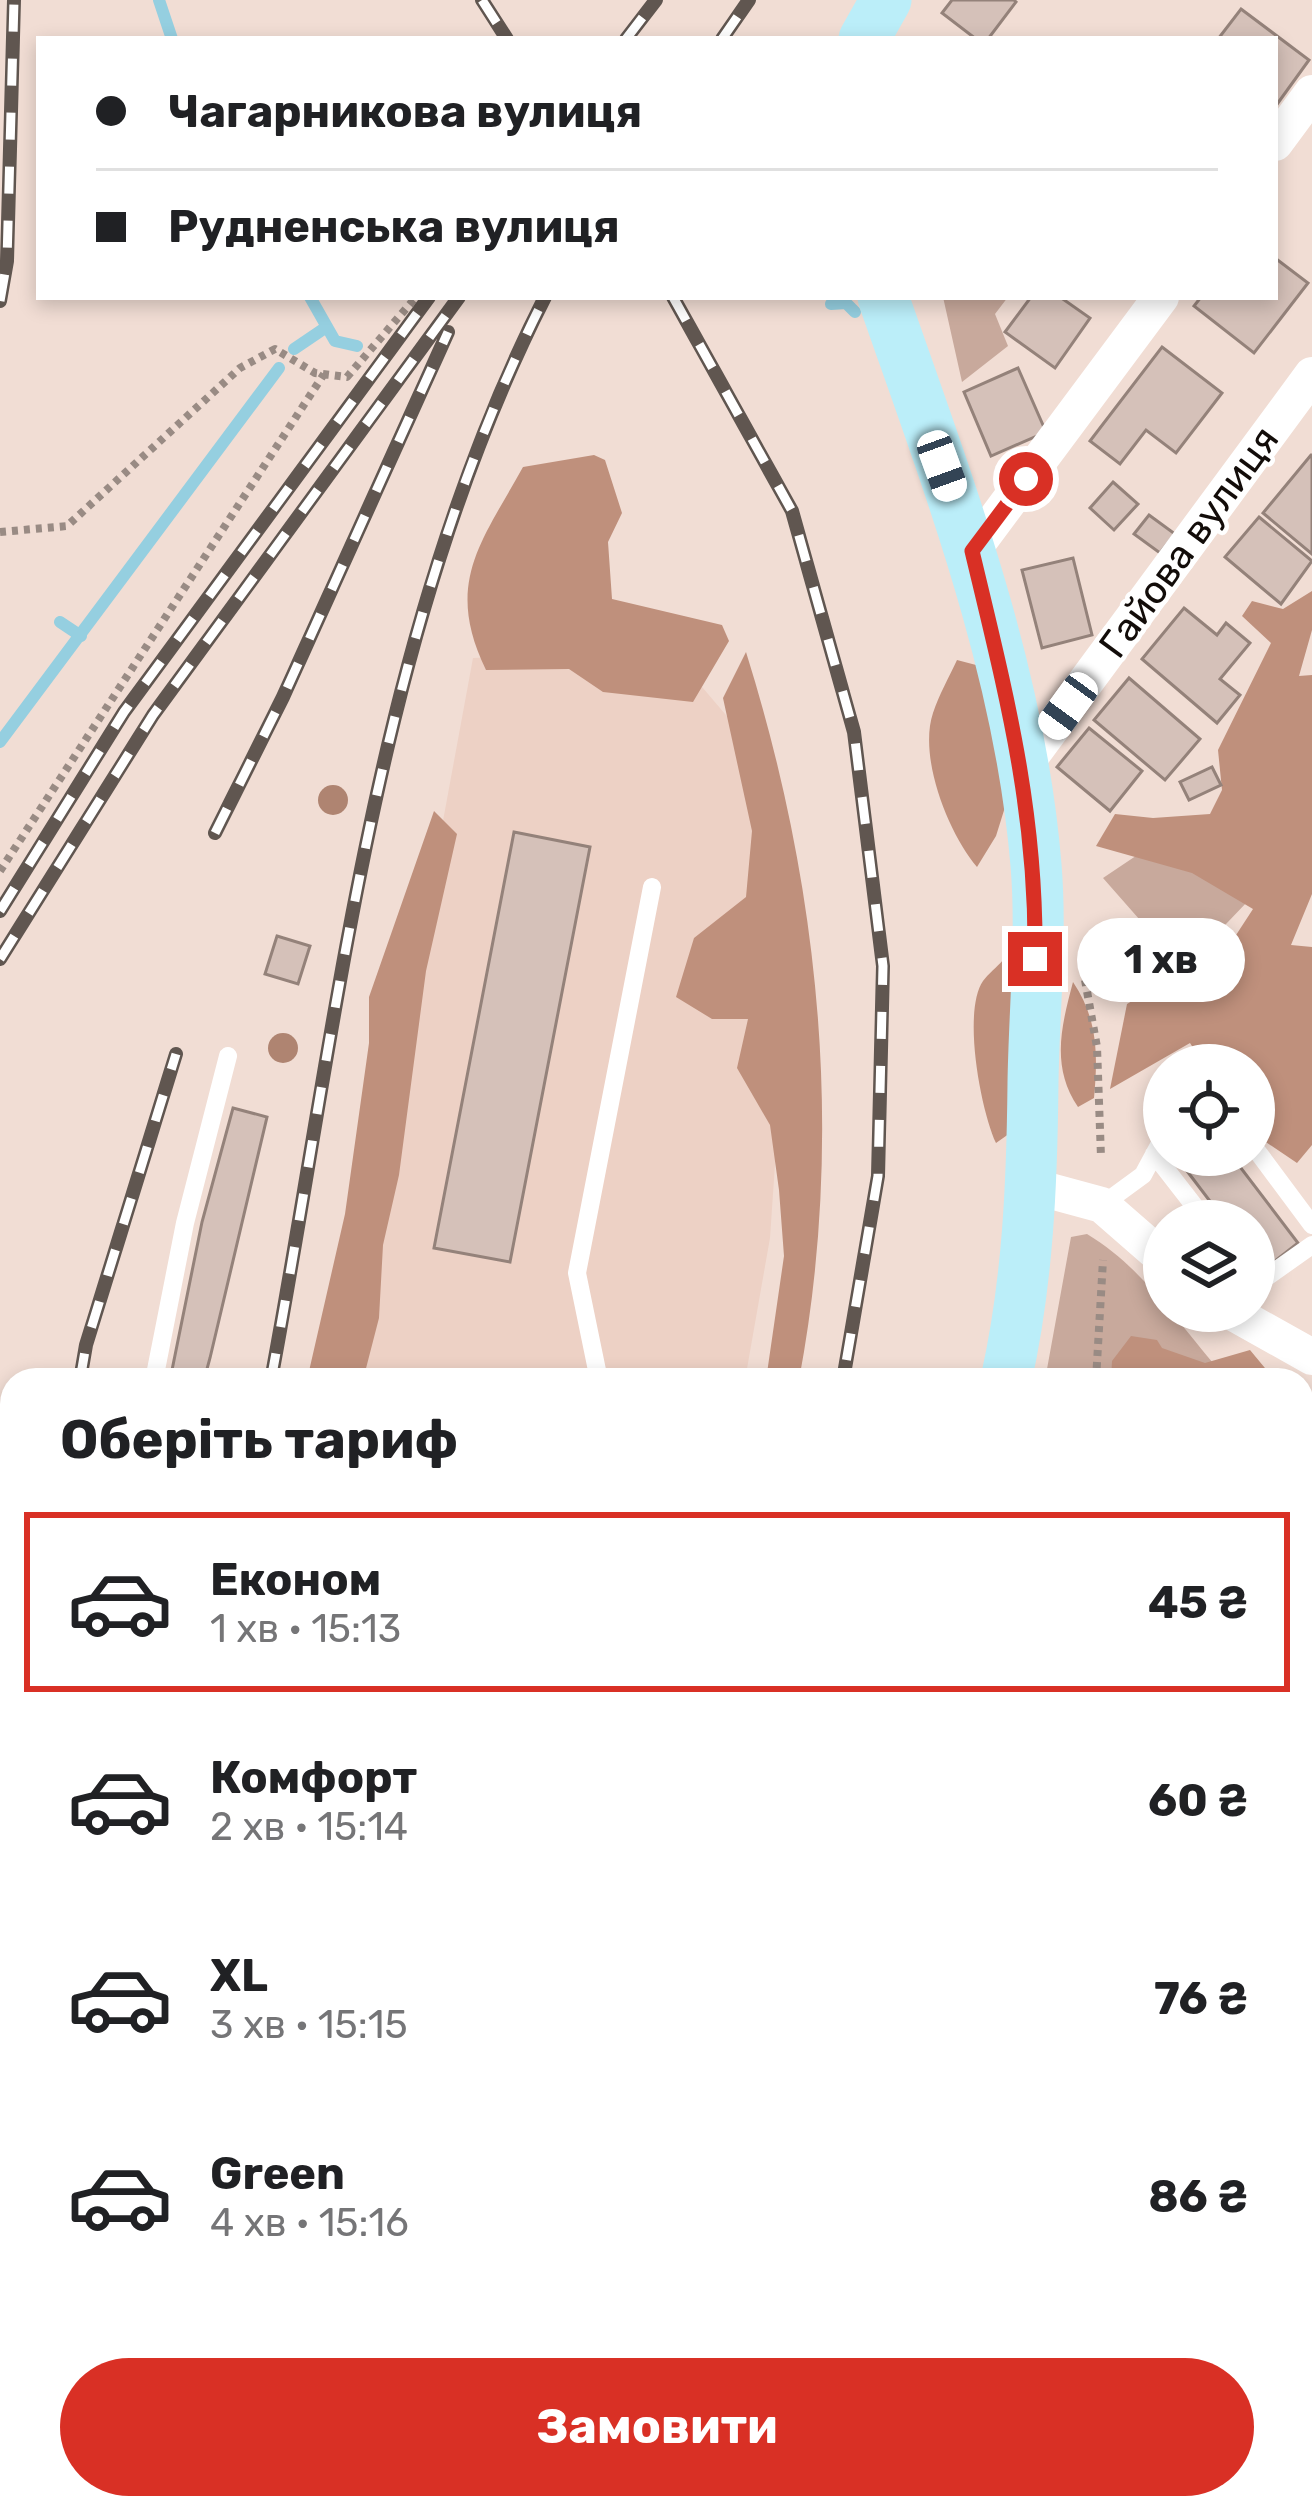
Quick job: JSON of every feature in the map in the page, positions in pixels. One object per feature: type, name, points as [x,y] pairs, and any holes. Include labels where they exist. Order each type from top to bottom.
[{"type":"street","points":[[866,36],[886,0]]},
{"type":"street","points":[[1278,139],[1312,93]]},
{"type":"street","points":[[884,300],[972,551],[1023,767],[1036,868],[1032,1186],[1020,1315],[1009,1368]]},
{"type":"street","points":[[972,551],[1159,300]]},
{"type":"street","name":"Гайова вулиця","points":[[1023,767],[1312,375]]},
{"type":"street","points":[[1032,1186],[1102,1205],[1143,1241]]},
{"type":"street","points":[[1258,1332],[1305,1368]]},
{"type":"lane","points":[[597,1368],[577,1273],[652,887]]},
{"type":"lane","points":[[156,1368],[184,1223],[228,1056]]},
{"type":"lane","points":[[1102,1205],[1143,1174]]},
{"type":"lane","points":[[1275,1175],[1312,1225]]},
{"type":"lane","points":[[1275,1271],[1312,1245]]},
{"type":"path","points":[[0,532],[68,526],[240,368],[274,349],[299,366],[346,377],[413,300]]},
{"type":"path","points":[[0,871],[325,374]]},
{"type":"path","points":[[1096,1047],[1101,1157]]},
{"type":"path","points":[[1097,1368],[1103,1260]]},
{"type":"shaded area","points":[[944,300],[1006,300],[995,314],[1008,346],[962,382]]},
{"type":"shaded area","points":[[594,455],[605,460],[622,513],[608,542],[612,599],[722,625],[729,641],[693,702],[603,692],[569,669],[486,670],[468,612],[468,588],[482,542],[523,467]]},
{"type":"shaded area","points":[[1312,591],[1312,630],[1299,676],[1312,675],[1312,894],[1291,945],[1312,947],[1312,1145],[1297,1163],[1275,1148],[1275,1044],[1143,1044],[1143,1070],[1110,1089],[1127,1004],[1177,974],[1210,975],[1253,909],[1192,873],[1096,846],[1115,814],[1153,818],[1210,814],[1222,790],[1218,750],[1271,643],[1242,616],[1252,601],[1283,609]]},
{"type":"shaded area","points":[[746,652],[792,831],[818,1013],[821,1196],[801,1368],[768,1368],[784,1256],[770,1125],[737,1068],[748,1019],[712,1019],[676,997],[694,938],[746,897],[752,831],[723,698]]},
{"type":"shaded area","points":[[579,654],[685,667],[743,735],[781,1076],[770,1238],[747,1368],[342,1368],[473,658]]},
{"type":"shaded area","points":[[957,660],[976,665],[1011,788],[996,836],[977,867],[947,816],[930,751],[933,713]]},
{"type":"shaded area","points":[[434,811],[457,834],[426,971],[399,1175],[383,1245],[379,1318],[366,1368],[310,1368],[345,1214],[369,1043],[369,997]]},
{"type":"shaded area","points":[[1179,827],[1248,901],[1183,969],[1103,878]]},
{"type":"shaded area","points":[[1003,960],[1033,970],[1020,1126],[996,1143],[980,1086],[974,1015],[983,981]]},
{"type":"shaded area","points":[[1073,982],[1092,1024],[1096,1052],[1094,1098],[1078,1107],[1061,1062],[1062,1031]]},
{"type":"shaded area","points":[[1087,1234],[1143,1280],[1143,1332],[1187,1332],[1218,1368],[1047,1368],[1071,1237]]},
{"type":"shaded area","points":[[1131,1336],[1157,1340],[1162,1348],[1205,1363],[1250,1350],[1265,1368],[1112,1368]]},
{"type":"building","points":[[952,0],[1016,2],[990,36],[972,36],[942,13]]},
{"type":"building","points":[[1241,9],[1277,36],[1220,36]]},
{"type":"building","points":[[1278,37],[1309,60],[1278,103]]},
{"type":"building","points":[[1278,260],[1308,283],[1254,353],[1194,306],[1199,300],[1278,300]]},
{"type":"building","points":[[1029,300],[1064,300],[1090,318],[1055,368],[1005,332]]},
{"type":"building","points":[[1162,347],[1222,393],[1176,453],[1146,430],[1120,464],[1090,441]]},
{"type":"building","points":[[1018,368],[1046,432],[991,456],[964,392]]},
{"type":"building","points":[[1312,455],[1312,554],[1263,513]]},
{"type":"building","points":[[1113,482],[1138,504],[1114,530],[1090,508]]},
{"type":"building","points":[[1149,515],[1175,534],[1160,553],[1134,534]]},
{"type":"building","points":[[1259,517],[1312,561],[1281,604],[1225,557]]},
{"type":"building","points":[[1073,558],[1092,635],[1042,648],[1022,570]]},
{"type":"building","points":[[1184,608],[1217,635],[1226,623],[1250,643],[1220,679],[1240,695],[1217,723],[1142,659]]},
{"type":"building","points":[[1129,678],[1200,739],[1165,780],[1094,720]]},
{"type":"building","points":[[1089,728],[1142,771],[1110,811],[1057,767]]},
{"type":"building","points":[[1212,767],[1221,785],[1189,800],[1180,782]]},
{"type":"building","points":[[514,832],[590,847],[510,1262],[434,1248]]},
{"type":"building","points":[[277,936],[310,946],[298,984],[265,974]]},
{"type":"building","points":[[233,1108],[267,1117],[207,1368],[172,1368],[202,1222]]},
{"type":"building","points":[[1191,1176],[1247,1176],[1265,1200],[1209,1200]]},
{"type":"building","points":[[1275,1213],[1298,1243],[1275,1261]]},
{"type":"waterway","points":[[159,0],[171,36]]},
{"type":"waterway","points":[[312,300],[335,341],[357,346]]},
{"type":"waterway","points":[[831,304],[846,303],[855,312]]},
{"type":"waterway","points":[[294,349],[325,328]]},
{"type":"waterway","points":[[0,742],[279,368]]},
{"type":"waterway","points":[[60,622],[81,636]]},
{"type":"railway","points":[[0,301],[7,261],[14,0]]},
{"type":"railway","points":[[482,0],[505,36]]},
{"type":"railway","points":[[628,36],[656,0]]},
{"type":"railway","points":[[724,36],[749,0]]},
{"type":"railway","points":[[0,911],[124,712],[427,300]]},
{"type":"railway","points":[[0,959],[153,715],[457,300]]},
{"type":"railway","points":[[273,1368],[343,965],[402,690],[440,556],[487,424],[544,300]]},
{"type":"railway","points":[[675,300],[792,511],[854,732],[883,966],[878,1176],[845,1368]]},
{"type":"railway","points":[[215,833],[283,697],[448,332]]},
{"type":"railway","points":[[82,1368],[176,1054]]},
{"type":"route","points":[[1026,479],[972,551],[1023,767],[1036,868],[1035,959]]}]
